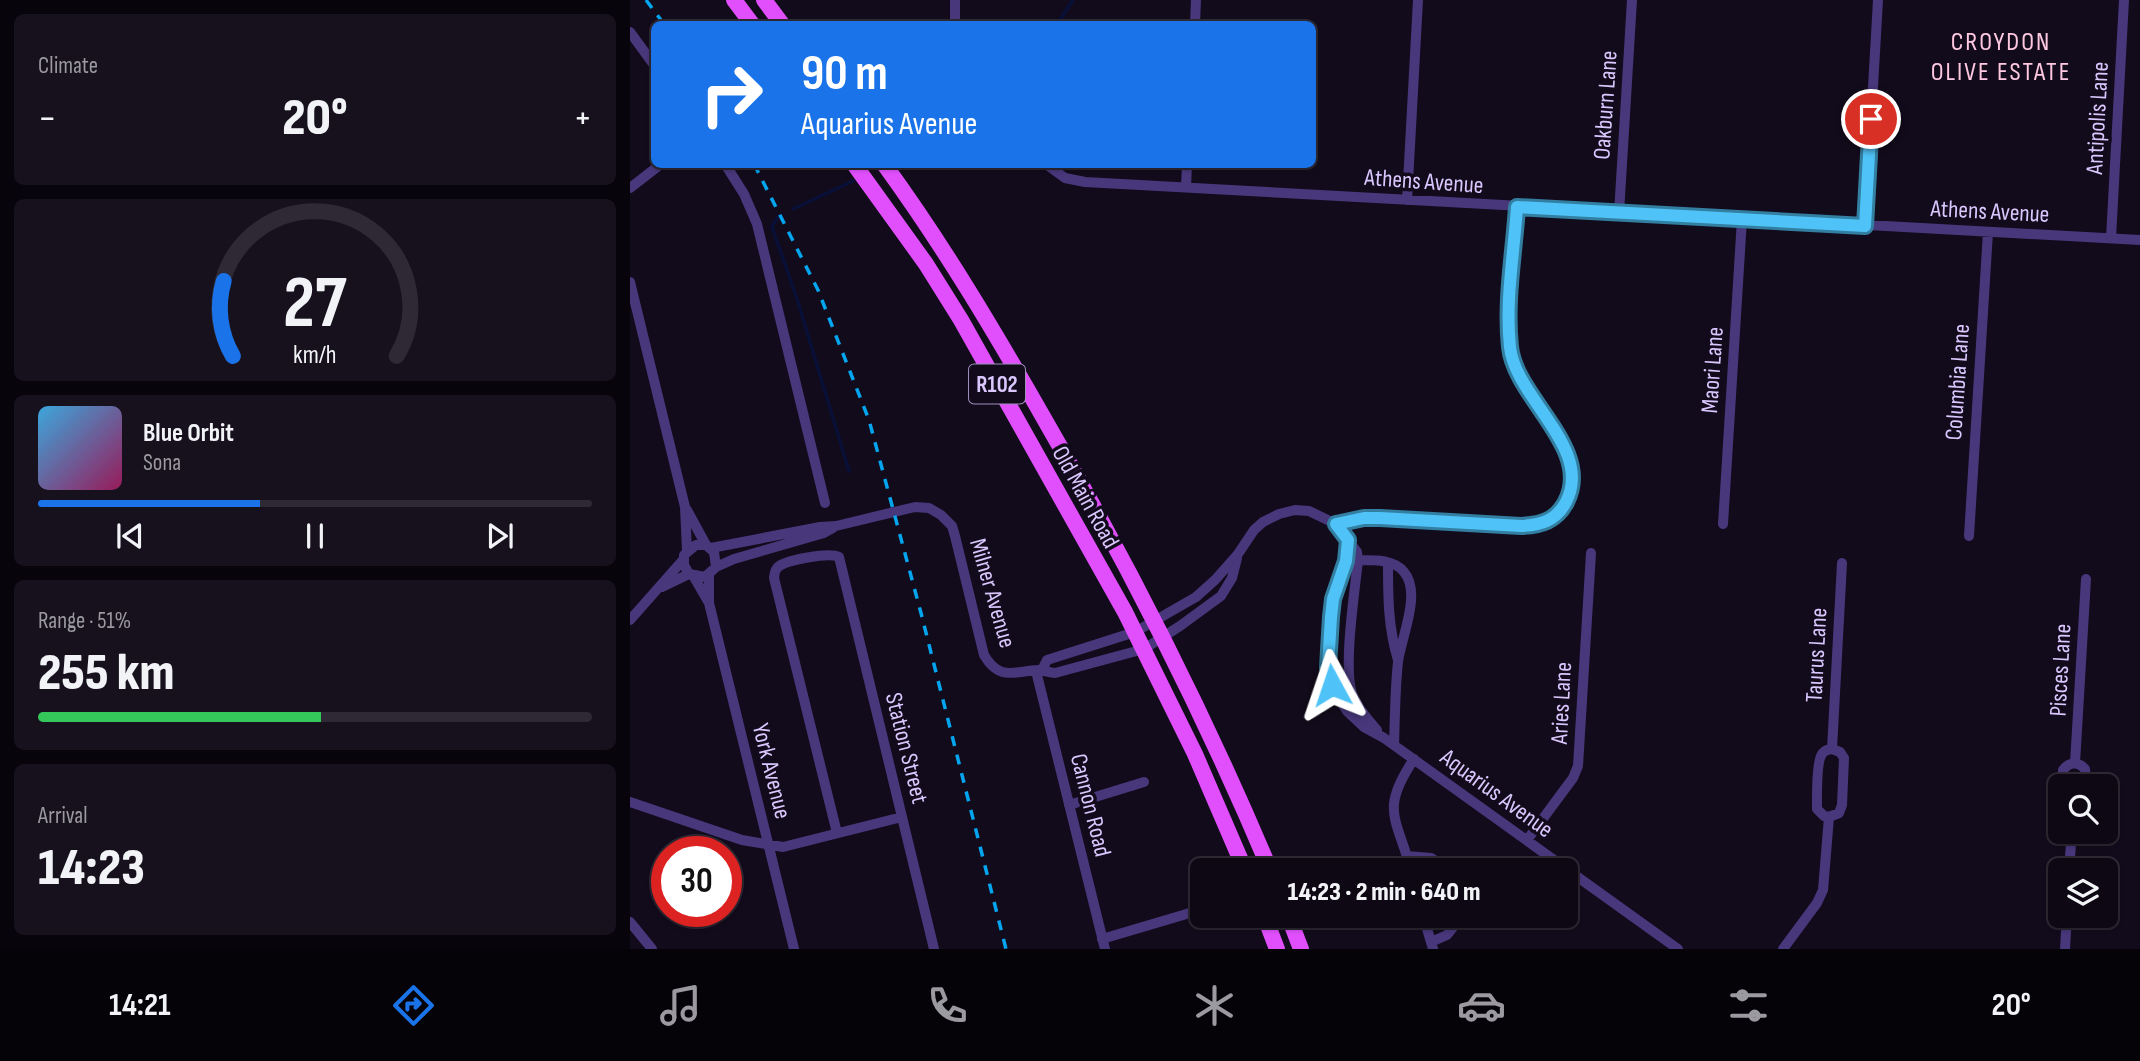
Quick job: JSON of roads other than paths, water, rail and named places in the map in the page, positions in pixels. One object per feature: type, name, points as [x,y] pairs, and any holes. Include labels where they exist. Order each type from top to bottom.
[{"type":"main road","points":[[734,0],[750,21]]},
{"type":"main road","points":[[764,0],[780,21]]},
{"type":"main road","name":"Old Main Road","points":[[857,168],[926,264],[961,320],[1135,632],[1195,754],[1240,858]]},
{"type":"main road","name":"Old Main Road","points":[[887,168],[974,296],[1106,524],[1163,637],[1265,858]]},
{"type":"main road","points":[[1269,928],[1277,949]]},
{"type":"main road","points":[[1293,928],[1301,949]]},
{"type":"street","points":[[955,0],[955,21]]},
{"type":"street","points":[[1195,21],[1196,0]]},
{"type":"street","points":[[1407,200],[1418,0]]},
{"type":"street","name":"Oakburn Lane","points":[[1619,213],[1632,0]]},
{"type":"street","points":[[1865,226],[1878,0]]},
{"type":"street","name":"Antipolis Lane","points":[[2111,238],[2124,0]]},
{"type":"street","points":[[630,32],[651,61]]},
{"type":"street","points":[[630,188],[656,168]]},
{"type":"street","points":[[728,168],[744,194],[757,224],[825,503]]},
{"type":"street","name":"Athens Avenue","points":[[1051,168],[1074,181],[2140,240]]},
{"type":"street","points":[[1186,187],[1187,168]]},
{"type":"street","points":[[1336,524],[1364,518],[1380,518],[1540,525],[1556,515],[1567,500],[1573,478],[1560,438],[1520,376],[1510,348],[1509,308],[1517,207]]},
{"type":"street","name":"Maori Lane","points":[[1723,524],[1742,219]]},
{"type":"street","name":"Columbia Lane","points":[[1969,536],[1988,232]]},
{"type":"street","points":[[630,282],[685,507],[685,555],[692,575]]},
{"type":"street","points":[[659,589],[692,575],[713,571],[717,557],[685,507]]},
{"type":"street","name":"Milner Avenue","points":[[709,546],[836,526],[915,507],[929,508],[941,514],[952,526],[984,655],[995,668],[1008,674],[1039,670],[1055,673],[1144,649],[1163,637]]},
{"type":"street","points":[[1039,670],[1052,658],[1135,632],[1155,621],[1206,589],[1263,522],[1295,510],[1309,511],[1336,524],[1356,552],[1358,560],[1388,563],[1406,573],[1411,586],[1409,613],[1398,661],[1394,745]]},
{"type":"street","name":"Milner Avenue","points":[[713,571],[734,559],[824,533],[836,526]]},
{"type":"street","name":"Aquarius Avenue","points":[[1348,540],[1342,575],[1333,599],[1329,641],[1329,675],[1335,692],[1347,711],[1364,727],[1414,759],[1678,949]]},
{"type":"street","points":[[630,620],[659,589],[685,555],[696,545],[709,546]]},
{"type":"street","name":"Aries Lane","points":[[1527,840],[1573,778],[1578,766],[1591,553]]},
{"type":"street","name":"Station Street","points":[[837,834],[774,575],[782,565],[826,554],[839,557],[934,949]]},
{"type":"street","points":[[1163,637],[1221,596],[1232,578],[1238,554]]},
{"type":"street","name":"Aquarius Avenue","points":[[1358,560],[1350,646],[1351,692],[1366,718],[1384,738]]},
{"type":"street","points":[[1388,563],[1387,609],[1398,661]]},
{"type":"street","name":"Taurus Lane","points":[[1832,749],[1842,563]]},
{"type":"street","name":"York Avenue","points":[[709,603],[713,571]]},
{"type":"street","name":"York Avenue","points":[[692,575],[709,603],[794,949]]},
{"type":"street","name":"Pisces Lane","points":[[2063,774],[2066,766],[2075,763],[2086,579]]},
{"type":"street","name":"Cannon Road","points":[[1039,670],[1104,944]]},
{"type":"street","name":"Taurus Lane","points":[[1832,749],[1844,758],[1842,805],[1839,813],[1829,817],[1817,809],[1818,772],[1820,756],[1832,749]]},
{"type":"street","points":[[1414,759],[1393,798],[1393,816],[1406,856],[1430,858]]},
{"type":"street","points":[[2075,763],[2085,769],[2086,774]]},
{"type":"street","points":[[1069,805],[1144,782]]},
{"type":"street","points":[[630,802],[743,841],[783,847],[902,817]]},
{"type":"street","name":"Taurus Lane","points":[[1783,949],[1817,903],[1823,890],[1829,817]]},
{"type":"street","points":[[1104,944],[1190,914]]},
{"type":"street","points":[[630,922],[652,949]]},
{"type":"street","points":[[1427,928],[1432,945],[1453,928]]},
{"type":"street","points":[[2065,949],[2066,928]]},
{"type":"waterway","points":[[1059,21],[1073,0]]},
{"type":"waterway","points":[[793,209],[853,181]]},
{"type":"waterway","points":[[779,216],[772,226],[773,230],[797,299],[849,471]]},
{"type":"railway","points":[[646,0],[662,21]]},
{"type":"railway","points":[[756,168],[818,290],[869,420],[1006,949]]},
{"type":"district","name":"CROYDON OLIVE ESTATE","points":[[2001,56]]}]
